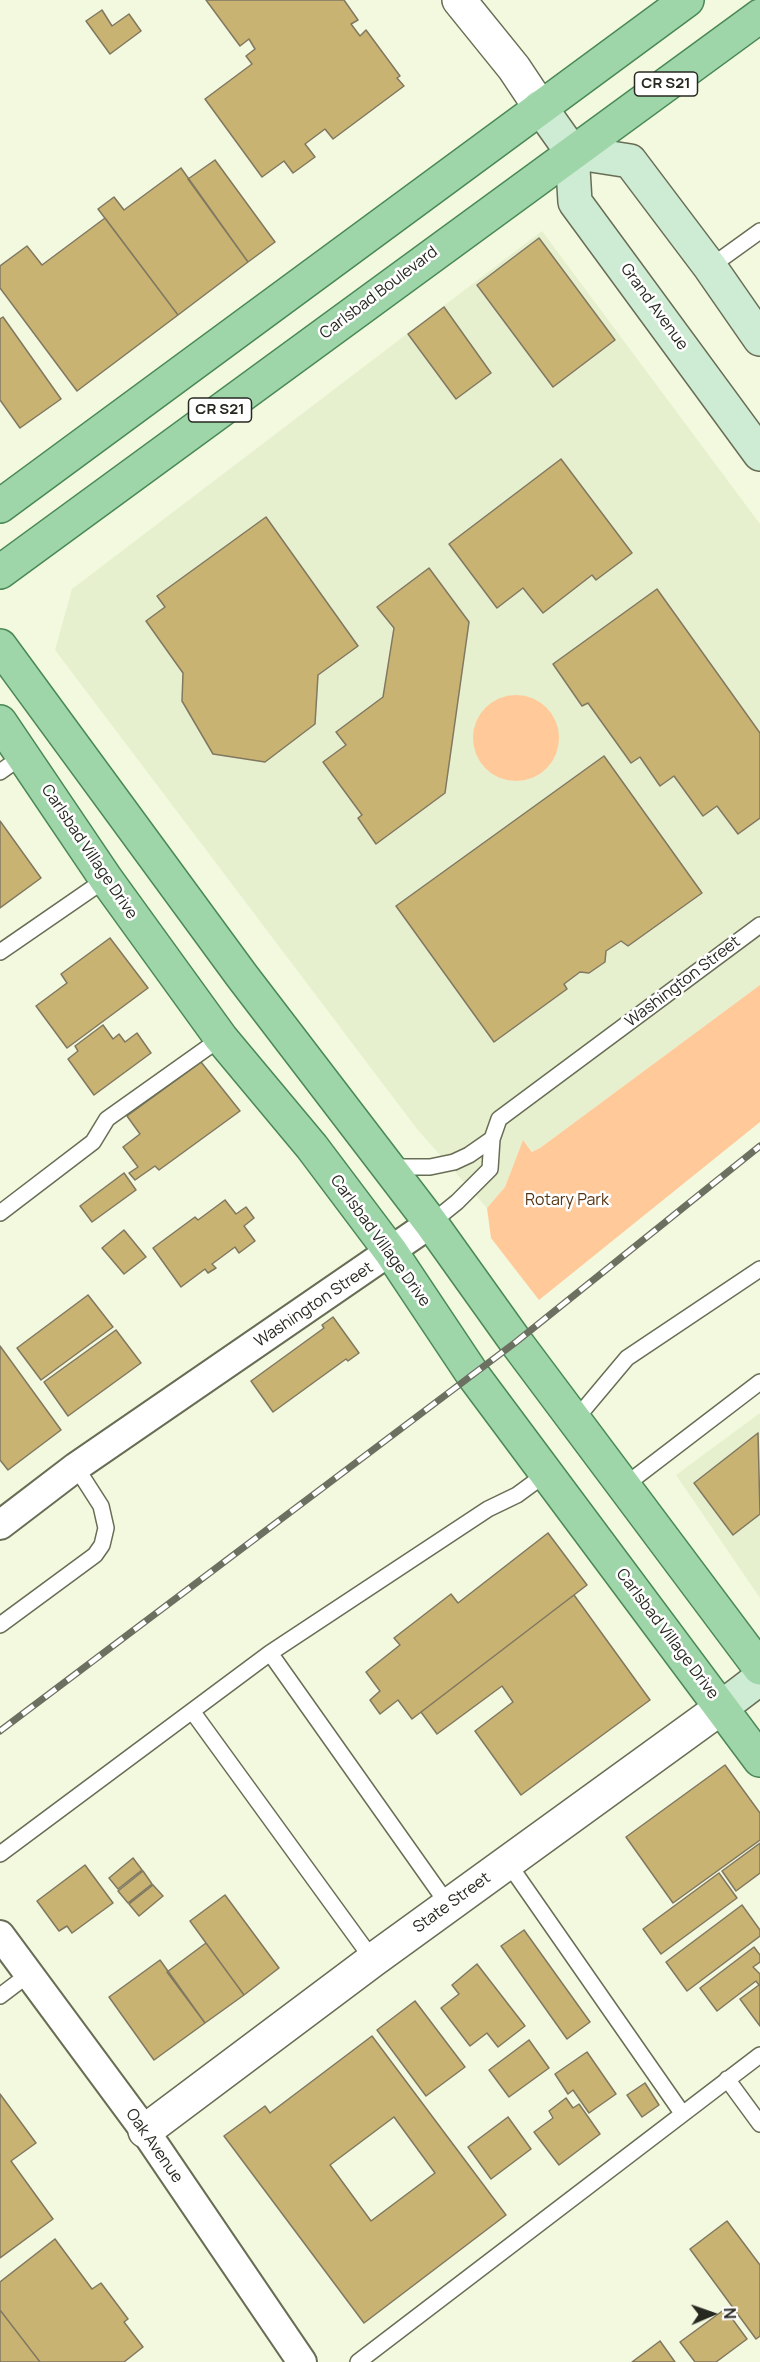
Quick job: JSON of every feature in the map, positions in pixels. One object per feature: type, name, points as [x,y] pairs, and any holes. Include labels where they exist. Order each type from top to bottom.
[{"type":"main road","points":[[0,506],[687,0]]},
{"type":"main road","name":"Carlsbad Boulevard","points":[[0,572],[760,16]]},
{"type":"main road","points":[[540,107],[572,152],[630,161],[710,267],[760,339]]},
{"type":"main road","name":"Grand Avenue","points":[[572,152],[575,201],[655,307],[760,454]]},
{"type":"main road","points":[[0,646],[242,976],[431,1223],[760,1668]]},
{"type":"main road","name":"Carlsbad Village Drive","points":[[0,722],[12,764],[106,879],[221,1038],[312,1147],[391,1252],[472,1375],[760,1760]]},
{"type":"main road","name":"State Street","points":[[722,1707],[760,1678]]},
{"type":"street","points":[[459,0],[514,68],[540,107]]},
{"type":"street","name":"Washington Street","points":[[0,1525],[76,1467],[431,1223]]},
{"type":"street","name":"State Street","points":[[145,2132],[373,1960],[722,1707]]},
{"type":"street","name":"Oak Avenue","points":[[0,1935],[145,2132],[302,2362]]},
{"type":"lane","points":[[710,267],[760,231]]},
{"type":"lane","points":[[0,952],[106,879]]},
{"type":"lane","name":"Washington Street","points":[[431,1223],[457,1202],[490,1168],[492,1139],[499,1119],[760,925]]},
{"type":"lane","points":[[0,1213],[93,1142],[107,1119],[221,1038]]},
{"type":"lane","points":[[389,1167],[430,1167],[454,1161],[470,1155],[492,1139]]},
{"type":"lane","points":[[575,1420],[627,1358],[760,1269]]},
{"type":"lane","points":[[624,1486],[760,1382]]},
{"type":"lane","points":[[0,1625],[95,1555],[102,1545],[106,1528],[101,1506],[76,1467]]},
{"type":"lane","points":[[0,1854],[270,1653],[488,1509],[517,1495],[547,1473]]},
{"type":"lane","points":[[270,1653],[449,1906]]},
{"type":"lane","points":[[192,1711],[373,1960]]},
{"type":"lane","points":[[507,1863],[682,2113]]},
{"type":"lane","points":[[0,1996],[29,1974]]},
{"type":"lane","points":[[358,2362],[760,2055]]},
{"type":"lane","points":[[727,2079],[760,2124]]},
{"type":"shaded area","points":[[542,231],[760,524],[760,985],[540,1148],[533,1152],[523,1140],[505,1187],[487,1208],[417,1129],[55,650],[72,589]]},
{"type":"shaded area","points":[[760,1413],[760,1598],[676,1475]]},
{"type":"green space","points":[[516,695],[533,698],[547,707],[556,721],[559,738],[556,755],[547,769],[533,778],[516,781],[499,778],[485,769],[476,755],[473,738],[476,721],[485,707],[499,698]]},
{"type":"green space","name":"Rotary Park","points":[[760,985],[760,1122],[539,1300],[491,1238],[487,1208],[505,1187],[523,1140],[532,1152],[540,1148]]},
{"type":"building","points":[[206,0],[344,0],[358,20],[351,24],[360,36],[366,30],[400,76],[397,78],[404,86],[333,139],[325,129],[305,144],[315,157],[293,173],[284,161],[262,177],[205,99],[252,64],[246,56],[255,49],[249,39],[240,46]]},
{"type":"building","points":[[102,10],[112,26],[129,14],[141,31],[110,54],[86,21]]},
{"type":"building","points":[[215,160],[275,242],[248,262],[188,179]]},
{"type":"building","points":[[181,168],[248,262],[178,315],[98,209],[114,197],[124,210]]},
{"type":"building","points":[[105,218],[178,315],[77,391],[0,288],[0,266],[27,246],[42,265]]},
{"type":"building","points":[[539,238],[615,340],[553,387],[477,285]]},
{"type":"building","points":[[444,307],[491,373],[456,399],[408,334]]},
{"type":"building","points":[[3,317],[61,399],[20,428],[0,400],[0,319]]},
{"type":"building","points":[[561,459],[632,553],[596,580],[592,575],[543,613],[523,588],[497,608],[449,544]]},
{"type":"building","points":[[266,517],[358,646],[318,675],[315,724],[265,762],[213,754],[182,701],[183,673],[146,621],[165,607],[157,596]]},
{"type":"building","points":[[429,568],[469,622],[445,793],[376,844],[358,818],[362,815],[323,762],[346,745],[336,732],[383,697],[394,628],[377,607]]},
{"type":"building","points":[[657,589],[760,733],[760,818],[738,834],[717,806],[703,816],[674,776],[660,786],[640,757],[631,763],[588,703],[582,706],[553,664]]},
{"type":"building","points":[[604,756],[702,893],[628,946],[621,941],[606,951],[605,962],[589,973],[580,972],[564,984],[567,989],[494,1042],[396,906]]},
{"type":"building","points":[[0,821],[41,878],[0,908]]},
{"type":"building","points":[[110,938],[148,988],[67,1048],[36,1006],[67,983],[61,974]]},
{"type":"building","points":[[103,1025],[113,1039],[119,1034],[125,1042],[137,1033],[151,1053],[94,1095],[68,1059],[78,1051],[75,1046]]},
{"type":"building","points":[[201,1062],[240,1111],[159,1170],[155,1166],[135,1180],[129,1173],[138,1167],[123,1147],[140,1134],[127,1116]]},
{"type":"building","points":[[124,1173],[136,1190],[92,1222],[80,1206]]},
{"type":"building","points":[[225,1200],[236,1214],[246,1207],[254,1218],[244,1226],[255,1241],[239,1253],[235,1247],[212,1264],[216,1268],[208,1273],[205,1269],[181,1287],[153,1248],[195,1217],[198,1220]]},
{"type":"building","points":[[124,1230],[146,1257],[124,1274],[102,1248]]},
{"type":"building","points":[[88,1295],[113,1327],[41,1380],[17,1348]]},
{"type":"building","points":[[333,1317],[359,1353],[348,1361],[346,1359],[273,1412],[251,1381],[324,1328],[322,1325]]},
{"type":"building","points":[[116,1330],[141,1363],[68,1416],[44,1382]]},
{"type":"building","points":[[0,1346],[61,1430],[8,1470],[0,1460]]},
{"type":"building","points":[[758,1433],[760,1514],[733,1535],[694,1483]]},
{"type":"building","points":[[548,1533],[587,1585],[412,1719],[398,1700],[380,1714],[370,1700],[380,1691],[366,1672],[400,1645],[394,1638],[451,1594],[458,1603]]},
{"type":"building","points":[[574,1595],[650,1700],[521,1795],[475,1731],[513,1702],[502,1686],[437,1734],[421,1712]]},
{"type":"building","points":[[725,1765],[760,1813],[760,1840],[673,1903],[626,1837]]},
{"type":"building","points":[[760,1843],[760,1873],[736,1891],[722,1871]]},
{"type":"building","points":[[133,1858],[142,1870],[118,1889],[109,1878]]},
{"type":"building","points":[[85,1865],[113,1903],[72,1933],[67,1926],[59,1931],[37,1901]]},
{"type":"building","points":[[143,1871],[152,1884],[128,1903],[118,1891]]},
{"type":"building","points":[[719,1873],[737,1898],[661,1954],[643,1929]]},
{"type":"building","points":[[153,1885],[163,1896],[139,1916],[129,1904]]},
{"type":"building","points":[[225,1895],[279,1968],[244,1995],[190,1921]]},
{"type":"building","points":[[742,1905],[760,1930],[760,1936],[687,1991],[666,1962]]},
{"type":"building","points":[[524,1930],[590,2022],[567,2039],[501,1946]]},
{"type":"building","points":[[206,1943],[244,1995],[205,2023],[167,1972]]},
{"type":"building","points":[[754,1947],[760,1955],[760,1962],[753,1967],[760,1974],[760,2026],[740,1999],[759,1985],[756,1981],[717,2011],[700,1988]]},
{"type":"building","points":[[160,1960],[205,2023],[154,2060],[109,1997]]},
{"type":"building","points":[[477,1964],[525,2026],[498,2047],[487,2033],[470,2046],[441,2008],[459,1994],[452,1985]]},
{"type":"building","points":[[415,2001],[465,2067],[426,2096],[377,2030]]},
{"type":"building","points":[[372,2036],[506,2215],[364,2323],[224,2136],[265,2106],[270,2113]],"holes":[[[394,2117],[435,2173],[371,2221],[330,2165]]]},
{"type":"building","points":[[529,2040],[549,2068],[509,2097],[489,2070]]},
{"type":"building","points":[[587,2052],[616,2094],[589,2113],[573,2090],[568,2094],[555,2074]]},
{"type":"building","points":[[645,2083],[659,2105],[642,2117],[627,2095]]},
{"type":"building","points":[[0,2094],[36,2143],[11,2161],[53,2219],[0,2258]]},
{"type":"building","points":[[566,2098],[573,2108],[579,2104],[600,2134],[559,2165],[534,2132],[553,2118],[549,2111]]},
{"type":"building","points":[[508,2117],[531,2149],[491,2179],[468,2147]]},
{"type":"building","points":[[727,2221],[760,2265],[760,2336],[756,2339],[690,2249]]},
{"type":"building","points":[[55,2239],[92,2289],[101,2283],[128,2319],[124,2322],[143,2347],[124,2362],[40,2362],[0,2310],[0,2282]]},
{"type":"building","points":[[725,2309],[747,2339],[716,2362],[695,2362],[680,2342]]},
{"type":"building","points":[[0,2310],[40,2362],[0,2362]]},
{"type":"building","points":[[660,2341],[675,2362],[632,2362]]},
{"type":"railway","points":[[0,1731],[516,1342],[760,1146]]}]
